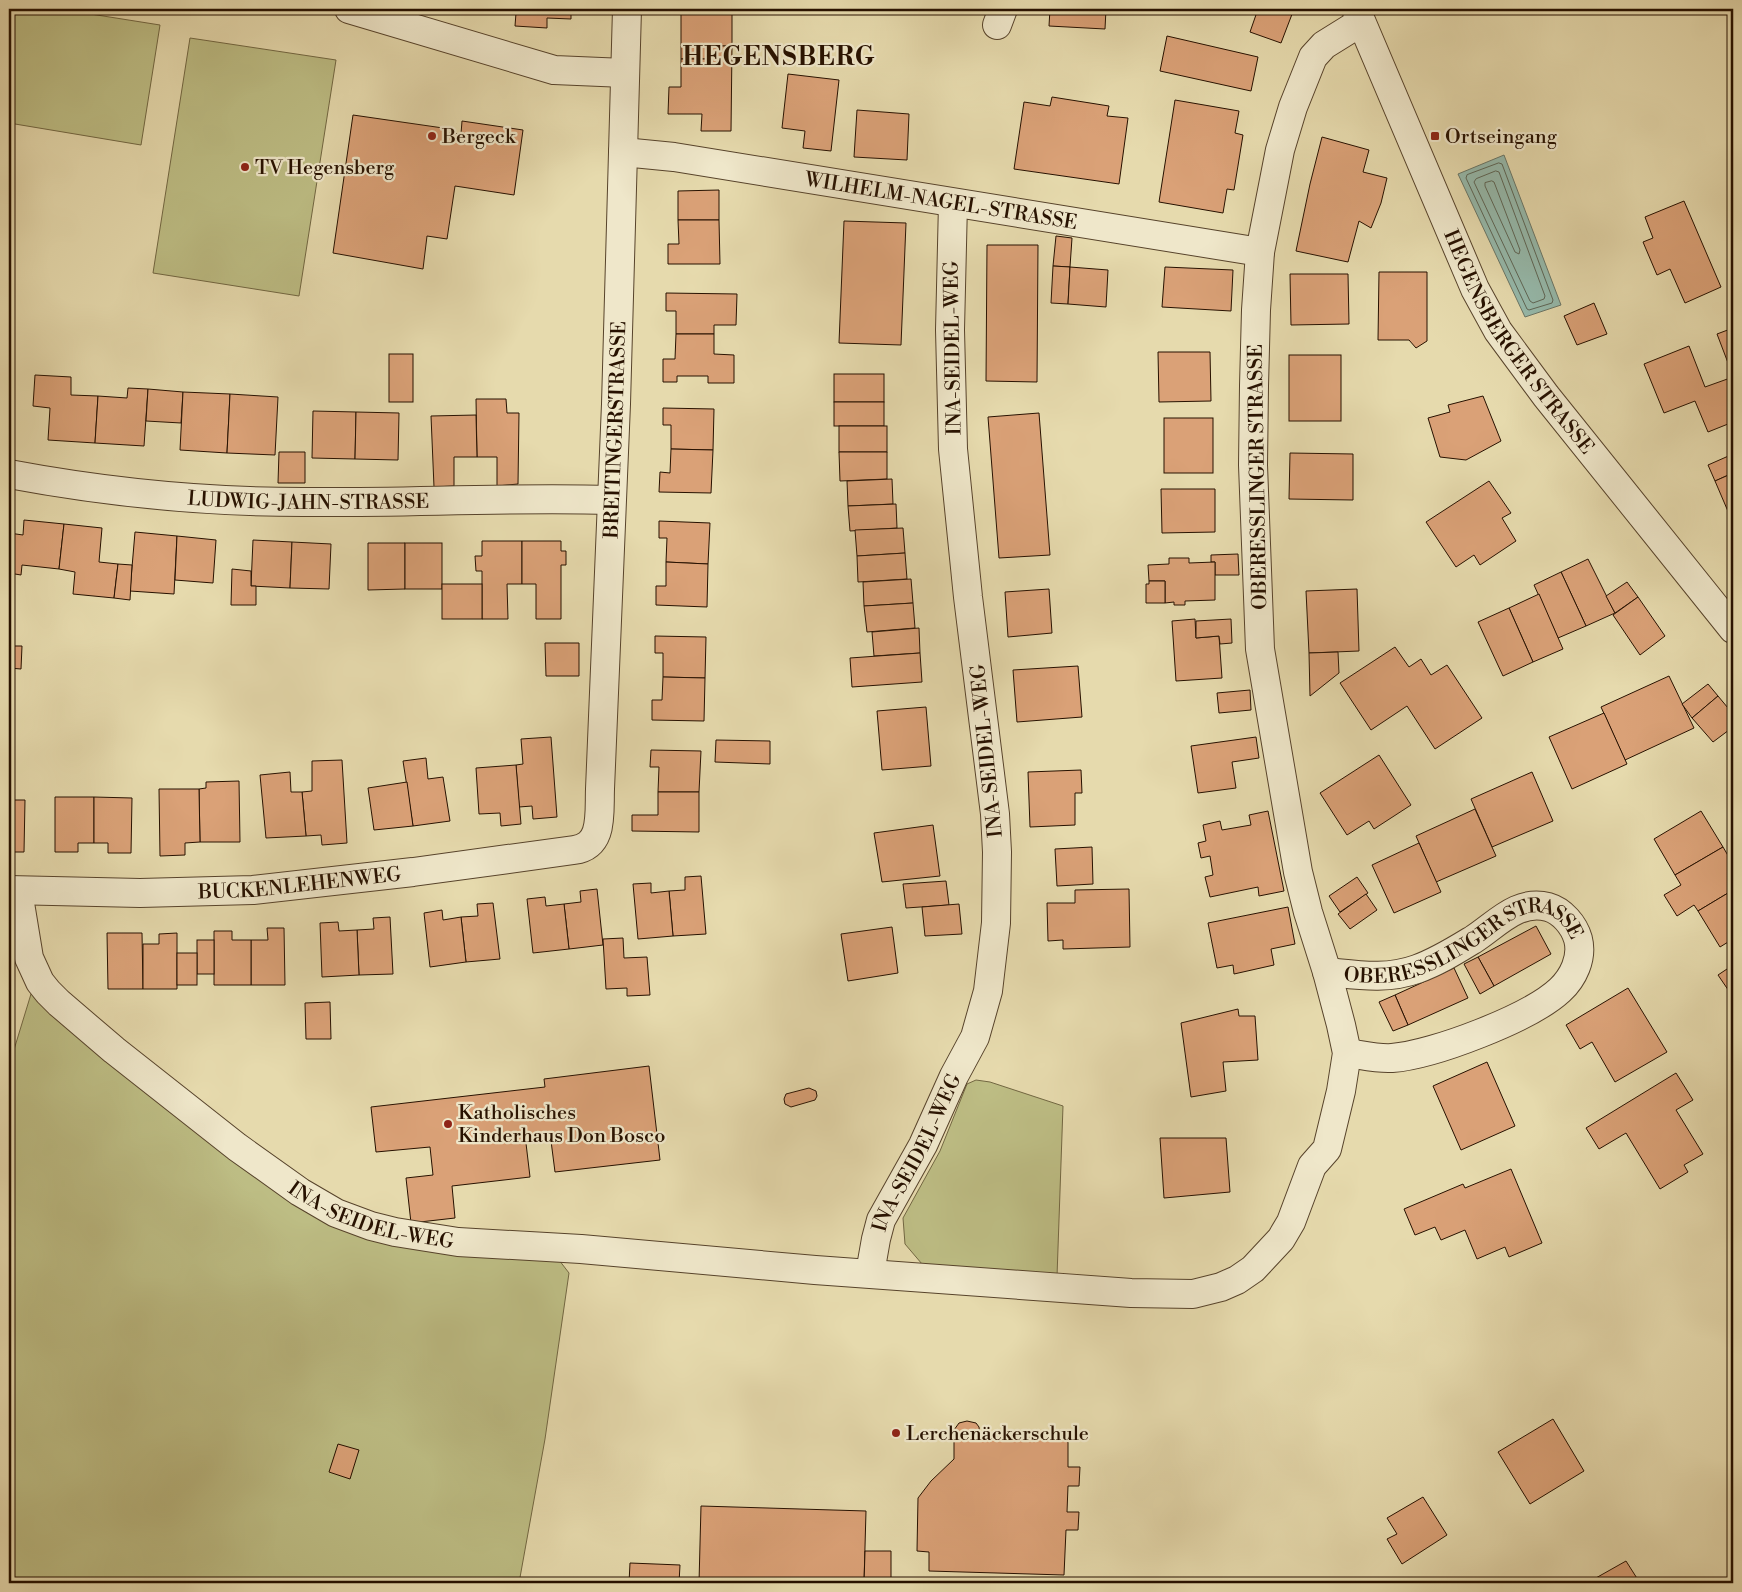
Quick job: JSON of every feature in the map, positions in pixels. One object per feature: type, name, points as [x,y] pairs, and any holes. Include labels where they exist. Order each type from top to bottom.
[{"type":"street","points":[[348,9],[546,68],[625,73]]},
{"type":"street","name":"BREITINGERSTRASSE","points":[[588,846],[596,835],[599,808],[616,404],[628,9]]},
{"type":"street","name":"OBERESSLINGER STRASSE","points":[[1328,1149],[1341,1092],[1347,1053],[1342,1025],[1298,872],[1258,630],[1253,464],[1256,310],[1260,252],[1280,150],[1293,107],[1308,66],[1318,50],[1359,15]]},
{"type":"street","name":"HEGENSBERGER STRASSE","points":[[1359,15],[1474,288],[1498,331],[1546,396],[1733,629]]},
{"type":"street","name":"WILHELM-NAGEL-STRASSE","points":[[623,152],[674,157],[1260,252]]},
{"type":"street","name":"INA-SEIDEL-WEG","points":[[870,1273],[881,1220],[923,1146],[954,1076],[975,1037],[988,991],[996,923],[997,852],[995,814],[967,587],[953,449],[950,330],[953,203]]},
{"type":"street","name":"LUDWIG-JAHN-STRASSE","points":[[9,474],[111,489],[198,498],[253,501],[322,502],[557,498],[611,500]]},
{"type":"street","name":"BUCKENLEHENWEG","points":[[14,891],[140,893],[252,890],[487,863],[581,849],[588,846]]},
{"type":"street","name":"INA-SEIDEL-WEG","points":[[14,891],[29,958],[34,971],[48,992],[114,1050],[237,1147],[300,1192],[336,1214],[395,1232],[458,1242],[581,1249],[1131,1293],[1177,1295],[1205,1293],[1238,1280],[1268,1255],[1291,1222],[1312,1166],[1328,1149]]},
{"type":"street","name":"OBERESSLINGER STRASSE","points":[[1327,972],[1378,976],[1393,975],[1419,968],[1475,938],[1509,913],[1517,909],[1537,906],[1548,907],[1562,915],[1570,924],[1578,940],[1579,957],[1577,965],[1567,983],[1548,999],[1506,1022],[1433,1050],[1404,1056],[1377,1058],[1347,1053]]},
{"type":"green space","points":[[9,9],[59,9],[160,25],[141,145],[9,123]]},
{"type":"green space","name":"TV Hegensberg","points":[[190,38],[336,60],[299,296],[153,273]]},
{"type":"green space","points":[[31,994],[90,1045],[313,1215],[559,1260],[569,1273],[545,1439],[519,1583],[9,1583],[9,1066]]},
{"type":"green space","points":[[976,1080],[990,1082],[1063,1106],[1057,1277],[922,1264],[905,1244],[903,1218],[940,1151],[967,1084]]},
{"type":"water","points":[[1504,155],[1561,305],[1525,317],[1458,174]]},
{"type":"building","points":[[179,9],[198,9],[197,14]]},
{"type":"building","points":[[501,9],[571,9],[571,19],[547,18],[547,28],[515,26],[516,13],[501,12]]},
{"type":"building","points":[[681,9],[732,9],[732,46],[706,46],[706,59],[681,59]]},
{"type":"building","points":[[1050,9],[1106,9],[1105,29],[1049,26]]},
{"type":"building","points":[[1258,9],[1294,9],[1281,43],[1250,32]]},
{"type":"building","points":[[1167,36],[1258,57],[1251,91],[1160,71]]},
{"type":"building","points":[[706,46],[732,46],[731,131],[701,131],[702,114],[668,114],[669,87],[681,87],[681,59],[706,59]]},
{"type":"building","points":[[788,74],[839,80],[831,151],[803,148],[805,131],[782,128]]},
{"type":"building","points":[[1052,97],[1109,106],[1107,116],[1128,118],[1119,184],[1014,169],[1024,102],[1050,106]]},
{"type":"building","points":[[1175,100],[1239,111],[1235,133],[1243,135],[1234,190],[1227,189],[1223,213],[1159,202]]},
{"type":"building","points":[[857,110],[909,114],[907,160],[854,157]]},
{"type":"building","name":"TV Hegensberg","points":[[353,115],[443,128],[443,132],[461,134],[462,121],[523,130],[514,195],[455,186],[447,239],[427,236],[423,269],[333,253]]},
{"type":"building","points":[[1322,137],[1369,150],[1363,172],[1387,178],[1381,203],[1371,228],[1359,221],[1348,262],[1296,251]]},
{"type":"building","points":[[719,190],[719,220],[678,220],[678,191]]},
{"type":"building","points":[[1684,201],[1721,287],[1685,303],[1670,269],[1657,275],[1643,242],[1653,238],[1645,217]]},
{"type":"building","points":[[678,220],[719,220],[720,264],[668,264],[668,244],[679,244]]},
{"type":"building","points":[[844,221],[906,223],[901,345],[839,343]]},
{"type":"building","points":[[1056,236],[1072,238],[1070,267],[1053,266]]},
{"type":"building","points":[[987,245],[1038,245],[1037,382],[986,381]]},
{"type":"building","points":[[1053,266],[1070,267],[1068,304],[1051,303]]},
{"type":"building","points":[[1070,267],[1108,270],[1106,307],[1068,304]]},
{"type":"building","points":[[1165,267],[1233,270],[1231,311],[1162,307]]},
{"type":"building","points":[[1379,272],[1427,272],[1427,341],[1416,348],[1409,340],[1378,340]]},
{"type":"building","points":[[1290,274],[1348,274],[1349,324],[1291,325]]},
{"type":"building","points":[[666,293],[737,294],[736,325],[714,325],[714,334],[676,334],[676,311],[666,311]]},
{"type":"building","points":[[1594,303],[1607,334],[1577,345],[1564,316]]},
{"type":"building","points":[[1733,328],[1733,376],[1717,334]]},
{"type":"building","points":[[676,334],[714,334],[714,354],[734,355],[734,383],[708,383],[708,376],[677,376],[677,382],[663,382],[663,359],[675,359]]},
{"type":"building","points":[[1689,346],[1705,387],[1733,377],[1733,422],[1708,432],[1695,401],[1664,413],[1644,364]]},
{"type":"building","points":[[1158,352],[1210,352],[1211,401],[1159,402]]},
{"type":"building","points":[[389,354],[413,354],[413,402],[389,402]]},
{"type":"building","points":[[1289,355],[1341,355],[1341,421],[1289,421]]},
{"type":"building","points":[[834,374],[884,374],[884,402],[834,402]]},
{"type":"building","points":[[35,375],[71,377],[71,395],[98,396],[95,443],[48,440],[50,408],[33,406]]},
{"type":"building","points":[[9,379],[11,380],[9,405]]},
{"type":"building","points":[[128,388],[148,389],[144,446],[95,443],[98,396],[127,398]]},
{"type":"building","points":[[148,389],[183,392],[181,423],[146,421]]},
{"type":"building","points":[[183,392],[230,394],[227,453],[180,450]]},
{"type":"building","points":[[230,394],[278,397],[275,455],[227,453]]},
{"type":"building","points":[[1483,396],[1501,441],[1466,460],[1440,457],[1428,418],[1450,412],[1448,405]]},
{"type":"building","points":[[476,399],[506,399],[507,413],[519,413],[518,484],[497,486],[497,457],[477,457]]},
{"type":"building","points":[[834,402],[884,402],[884,426],[834,426]]},
{"type":"building","points":[[663,408],[714,409],[713,450],[671,449],[671,425],[663,425]]},
{"type":"building","points":[[313,411],[356,412],[355,459],[312,458]]},
{"type":"building","points":[[356,412],[399,413],[398,460],[355,459]]},
{"type":"building","points":[[1039,413],[1050,555],[999,558],[988,417]]},
{"type":"building","points":[[476,415],[477,457],[454,457],[454,486],[434,487],[431,416]]},
{"type":"building","points":[[1164,418],[1213,418],[1213,473],[1164,473]]},
{"type":"building","points":[[839,426],[887,426],[887,452],[839,452]]},
{"type":"building","points":[[671,449],[713,450],[711,493],[659,492],[660,472],[670,473]]},
{"type":"building","points":[[279,452],[305,452],[305,483],[278,483]]},
{"type":"building","points":[[839,452],[887,452],[887,479],[840,481]]},
{"type":"building","points":[[1290,453],[1353,454],[1353,500],[1289,499]]},
{"type":"building","points":[[1733,454],[1733,473],[1715,481],[1708,465]]},
{"type":"building","points":[[1733,473],[1733,523],[1715,481]]},
{"type":"building","points":[[892,479],[893,504],[848,506],[847,481]]},
{"type":"building","points":[[1489,481],[1511,513],[1502,518],[1516,541],[1480,565],[1474,555],[1456,567],[1426,522]]},
{"type":"building","points":[[1161,489],[1215,489],[1215,532],[1162,533]]},
{"type":"building","points":[[896,504],[897,528],[850,531],[848,506]]},
{"type":"building","points":[[24,520],[64,524],[59,569],[22,565],[21,575],[9,573],[9,533],[23,535]]},
{"type":"building","points":[[659,521],[710,523],[708,564],[666,562],[667,538],[659,538]]},
{"type":"building","points":[[64,524],[102,528],[99,562],[118,564],[114,598],[73,594],[75,572],[59,569]]},
{"type":"building","points":[[903,528],[905,553],[857,556],[855,530]]},
{"type":"building","points":[[135,532],[177,536],[174,594],[130,591]]},
{"type":"building","points":[[177,536],[216,540],[213,583],[175,580]]},
{"type":"building","points":[[253,540],[292,542],[290,588],[251,586]]},
{"type":"building","points":[[482,541],[522,541],[522,584],[507,584],[508,619],[482,619],[482,571],[476,571],[475,556],[482,556]]},
{"type":"building","points":[[522,541],[561,541],[561,551],[566,551],[566,565],[561,565],[561,619],[536,619],[536,584],[522,584]]},
{"type":"building","points":[[292,542],[331,544],[329,589],[290,588]]},
{"type":"building","points":[[368,543],[405,543],[405,589],[368,590]]},
{"type":"building","points":[[405,543],[442,543],[442,589],[405,589]]},
{"type":"building","points":[[905,553],[907,579],[858,582],[857,556]]},
{"type":"building","points":[[1238,554],[1239,575],[1215,575],[1215,562],[1211,562],[1211,555]]},
{"type":"building","points":[[1169,558],[1189,558],[1189,563],[1215,562],[1215,600],[1185,601],[1185,605],[1174,605],[1174,602],[1165,603],[1165,581],[1149,581],[1148,565],[1169,564]]},
{"type":"building","points":[[1588,559],[1615,613],[1586,626],[1561,572]]},
{"type":"building","points":[[666,562],[708,564],[707,607],[656,605],[656,586],[666,586]]},
{"type":"building","points":[[118,564],[132,565],[130,600],[114,598]]},
{"type":"building","points":[[232,569],[251,571],[251,586],[256,586],[256,605],[231,605]]},
{"type":"building","points":[[1561,572],[1586,626],[1558,638],[1534,585]]},
{"type":"building","points":[[911,579],[913,603],[864,606],[863,582]]},
{"type":"building","points":[[1149,581],[1165,581],[1165,603],[1146,603],[1146,584],[1149,584]]},
{"type":"building","points":[[1627,582],[1638,597],[1615,613],[1606,596]]},
{"type":"building","points":[[442,584],[482,584],[482,619],[442,619]]},
{"type":"building","points":[[1049,589],[1052,633],[1008,637],[1005,592]]},
{"type":"building","points":[[1357,589],[1359,651],[1309,653],[1306,591]]},
{"type":"building","points":[[1539,594],[1563,649],[1533,662],[1509,608]]},
{"type":"building","points":[[1638,597],[1665,636],[1640,655],[1613,615]]},
{"type":"building","points":[[913,603],[915,628],[867,632],[864,606]]},
{"type":"building","points":[[1509,608],[1533,662],[1503,676],[1478,622]]},
{"type":"building","points":[[1195,619],[1196,638],[1219,636],[1222,678],[1176,681],[1172,621]]},
{"type":"building","points":[[1231,619],[1232,643],[1220,644],[1219,636],[1196,638],[1196,621]]},
{"type":"building","points":[[919,628],[920,653],[874,656],[872,632]]},
{"type":"building","points":[[655,636],[706,637],[705,678],[663,677],[663,653],[655,653]]},
{"type":"building","points":[[545,643],[579,643],[579,676],[546,676]]},
{"type":"building","points":[[9,646],[22,646],[21,669],[9,668]]},
{"type":"building","points":[[1395,647],[1409,667],[1421,659],[1431,675],[1447,665],[1482,718],[1435,749],[1407,706],[1371,730],[1340,683]]},
{"type":"building","points":[[1338,652],[1339,673],[1310,696],[1309,653]]},
{"type":"building","points":[[920,653],[922,682],[852,687],[850,658]]},
{"type":"building","points":[[1078,666],[1082,717],[1017,722],[1013,670]]},
{"type":"building","points":[[1669,676],[1694,728],[1625,760],[1601,707]]},
{"type":"building","points":[[663,677],[705,678],[704,721],[652,720],[652,700],[662,700]]},
{"type":"building","points":[[1708,684],[1718,696],[1692,718],[1682,704]]},
{"type":"building","points":[[1250,690],[1251,710],[1219,713],[1217,693]]},
{"type":"building","points":[[1718,696],[1733,714],[1733,727],[1713,742],[1692,718]]},
{"type":"building","points":[[926,707],[931,766],[882,770],[877,711]]},
{"type":"building","points":[[1604,713],[1627,764],[1572,789],[1549,737]]},
{"type":"building","points":[[551,737],[557,817],[533,819],[532,806],[519,807],[516,765],[523,764],[521,739]]},
{"type":"building","points":[[1256,737],[1259,758],[1232,762],[1236,788],[1198,793],[1191,746]]},
{"type":"building","points":[[716,740],[770,741],[770,764],[715,762]]},
{"type":"building","points":[[651,750],[701,751],[699,792],[658,792],[659,767],[650,767]]},
{"type":"building","points":[[1379,755],[1411,805],[1374,829],[1369,821],[1347,835],[1320,793]]},
{"type":"building","points":[[426,758],[428,779],[443,777],[450,821],[413,826],[403,761]]},
{"type":"building","points":[[342,760],[347,843],[322,845],[321,835],[306,836],[302,792],[312,791],[312,761]]},
{"type":"building","points":[[516,765],[521,824],[501,826],[500,813],[479,814],[476,768]]},
{"type":"building","points":[[1081,770],[1082,793],[1075,793],[1075,825],[1030,827],[1028,772]]},
{"type":"building","points":[[290,772],[291,792],[302,792],[306,836],[266,838],[260,775]]},
{"type":"building","points":[[1532,772],[1553,821],[1492,847],[1471,799]]},
{"type":"building","points":[[239,781],[240,842],[200,842],[199,789],[206,788],[206,782]]},
{"type":"building","points":[[407,782],[413,826],[374,830],[368,788]]},
{"type":"building","points":[[159,789],[199,789],[200,842],[185,843],[185,855],[160,856]]},
{"type":"building","points":[[658,792],[699,792],[699,832],[632,831],[632,815],[658,815]]},
{"type":"building","points":[[55,797],[94,797],[94,843],[78,843],[78,852],[55,852]]},
{"type":"building","points":[[94,797],[132,798],[131,853],[108,853],[108,843],[94,843]]},
{"type":"building","points":[[9,800],[25,800],[24,852],[9,852]]},
{"type":"building","points":[[1475,809],[1496,856],[1436,882],[1416,836]]},
{"type":"building","points":[[1268,811],[1284,891],[1259,896],[1258,887],[1210,897],[1205,877],[1213,875],[1210,856],[1201,858],[1198,843],[1206,841],[1203,825],[1220,821],[1222,830],[1251,825],[1249,815]]},
{"type":"building","points":[[1701,811],[1723,847],[1675,875],[1654,839]]},
{"type":"building","points":[[933,825],[940,876],[882,882],[874,833]]},
{"type":"building","points":[[1419,843],[1441,892],[1394,913],[1372,865]]},
{"type":"building","points":[[1092,847],[1093,884],[1057,886],[1055,849]]},
{"type":"building","points":[[1723,847],[1733,864],[1733,890],[1698,911],[1694,905],[1677,916],[1664,895],[1681,885],[1675,875]]},
{"type":"building","points":[[701,876],[706,934],[673,936],[669,891],[685,890],[685,877]]},
{"type":"building","points":[[1357,877],[1368,893],[1340,912],[1329,896]]},
{"type":"building","points":[[946,881],[949,905],[906,908],[903,884]]},
{"type":"building","points":[[651,883],[651,893],[669,891],[673,936],[638,939],[633,884]]},
{"type":"building","points":[[597,889],[603,945],[569,949],[564,904],[581,902],[580,891]]},
{"type":"building","points":[[1129,889],[1130,947],[1063,949],[1063,940],[1048,941],[1047,903],[1075,903],[1075,890]]},
{"type":"building","points":[[1733,890],[1733,939],[1720,947],[1698,911]]},
{"type":"building","points":[[1366,894],[1377,910],[1350,929],[1338,914]]},
{"type":"building","points":[[545,897],[546,906],[564,904],[569,949],[533,953],[527,899]]},
{"type":"building","points":[[493,903],[500,959],[466,962],[461,917],[478,916],[477,904]]},
{"type":"building","points":[[959,904],[962,934],[925,936],[922,907]]},
{"type":"building","points":[[1288,907],[1295,944],[1271,949],[1274,965],[1234,974],[1233,965],[1217,968],[1208,923]]},
{"type":"building","points":[[442,910],[443,920],[461,917],[466,962],[430,967],[424,913]]},
{"type":"building","points":[[390,917],[393,974],[359,975],[357,930],[374,929],[373,918]]},
{"type":"building","points":[[338,922],[339,931],[357,930],[359,975],[322,977],[320,923]]},
{"type":"building","points":[[1536,926],[1551,954],[1494,986],[1478,957]]},
{"type":"building","points":[[892,927],[898,973],[848,981],[841,934]]},
{"type":"building","points":[[267,928],[284,928],[285,985],[251,985],[251,940],[268,940]]},
{"type":"building","points":[[214,931],[232,931],[232,940],[251,940],[251,985],[214,985]]},
{"type":"building","points":[[107,933],[142,933],[143,989],[108,989]]},
{"type":"building","points":[[177,933],[177,989],[143,989],[143,944],[159,944],[159,934]]},
{"type":"building","points":[[623,938],[624,958],[647,957],[650,995],[627,996],[627,988],[606,989],[603,939]]},
{"type":"building","points":[[197,940],[214,940],[214,974],[197,974]]},
{"type":"building","points":[[177,953],[197,953],[197,985],[177,985]]},
{"type":"building","points":[[1478,957],[1494,986],[1480,994],[1464,964]]},
{"type":"building","points":[[1733,965],[1733,997],[1718,975]]},
{"type":"building","points":[[1454,968],[1468,998],[1408,1025],[1395,995]]},
{"type":"building","points":[[1628,988],[1667,1052],[1615,1082],[1592,1042],[1580,1049],[1566,1025]]},
{"type":"building","points":[[1395,995],[1408,1025],[1393,1031],[1379,1002]]},
{"type":"building","points":[[330,1002],[331,1039],[306,1039],[305,1003]]},
{"type":"building","points":[[1238,1009],[1239,1016],[1255,1016],[1258,1060],[1223,1062],[1226,1091],[1191,1097],[1181,1023]]},
{"type":"building","points":[[1487,1062],[1515,1126],[1461,1150],[1433,1086]]},
{"type":"building","name":"Katholisches Kinderhaus Don Bosco","points":[[649,1066],[660,1160],[555,1172],[550,1133],[525,1135],[530,1177],[452,1186],[455,1218],[411,1223],[406,1178],[433,1175],[430,1147],[376,1152],[371,1107],[545,1087],[544,1079]]},
{"type":"building","points":[[1676,1073],[1693,1100],[1676,1110],[1703,1154],[1684,1165],[1688,1172],[1660,1189],[1626,1133],[1599,1149],[1586,1128]]},
{"type":"building","points":[[809,1088],[816,1091],[817,1096],[815,1100],[791,1107],[785,1104],[786,1094]]},
{"type":"building","points":[[1160,1138],[1226,1138],[1230,1192],[1164,1198]]},
{"type":"building","points":[[1511,1169],[1542,1243],[1509,1257],[1505,1247],[1477,1259],[1465,1230],[1441,1240],[1435,1227],[1415,1235],[1404,1209],[1463,1184],[1465,1188]]},
{"type":"building","points":[[1553,1419],[1584,1471],[1530,1504],[1498,1452]]},
{"type":"building","points":[[967,1421],[976,1423],[979,1427],[980,1437],[1068,1439],[1068,1467],[1080,1467],[1079,1486],[1068,1486],[1067,1512],[1079,1512],[1078,1530],[1066,1530],[1064,1575],[929,1571],[929,1552],[917,1551],[918,1498],[931,1481],[954,1459],[954,1430],[959,1423]]},
{"type":"building","points":[[338,1444],[359,1450],[350,1479],[329,1472]]},
{"type":"building","points":[[1423,1497],[1447,1535],[1402,1564],[1387,1539],[1397,1534],[1387,1518]]},
{"type":"building","points":[[701,1506],[866,1511],[864,1583],[699,1583]]},
{"type":"building","points":[[865,1551],[891,1551],[891,1583],[864,1583]]},
{"type":"building","points":[[1626,1561],[1640,1583],[1587,1583]]},
{"type":"building","points":[[630,1563],[680,1565],[679,1583],[629,1583]]},
{"type":"place","name":"Bergeck","points":[[432,136]]},
{"type":"place","name":"Ortseingang","points":[[1435,136]]},
{"type":"place","name":"TV Hegensberg","points":[[245,167]]},
{"type":"place","name":"Katholisches Kinderhaus Don Bosco","points":[[448,1124]]},
{"type":"place","name":"Lerchenäckerschule","points":[[896,1433]]},
{"type":"district","name":"HEGENSBERG","points":[[779,56]]}]
